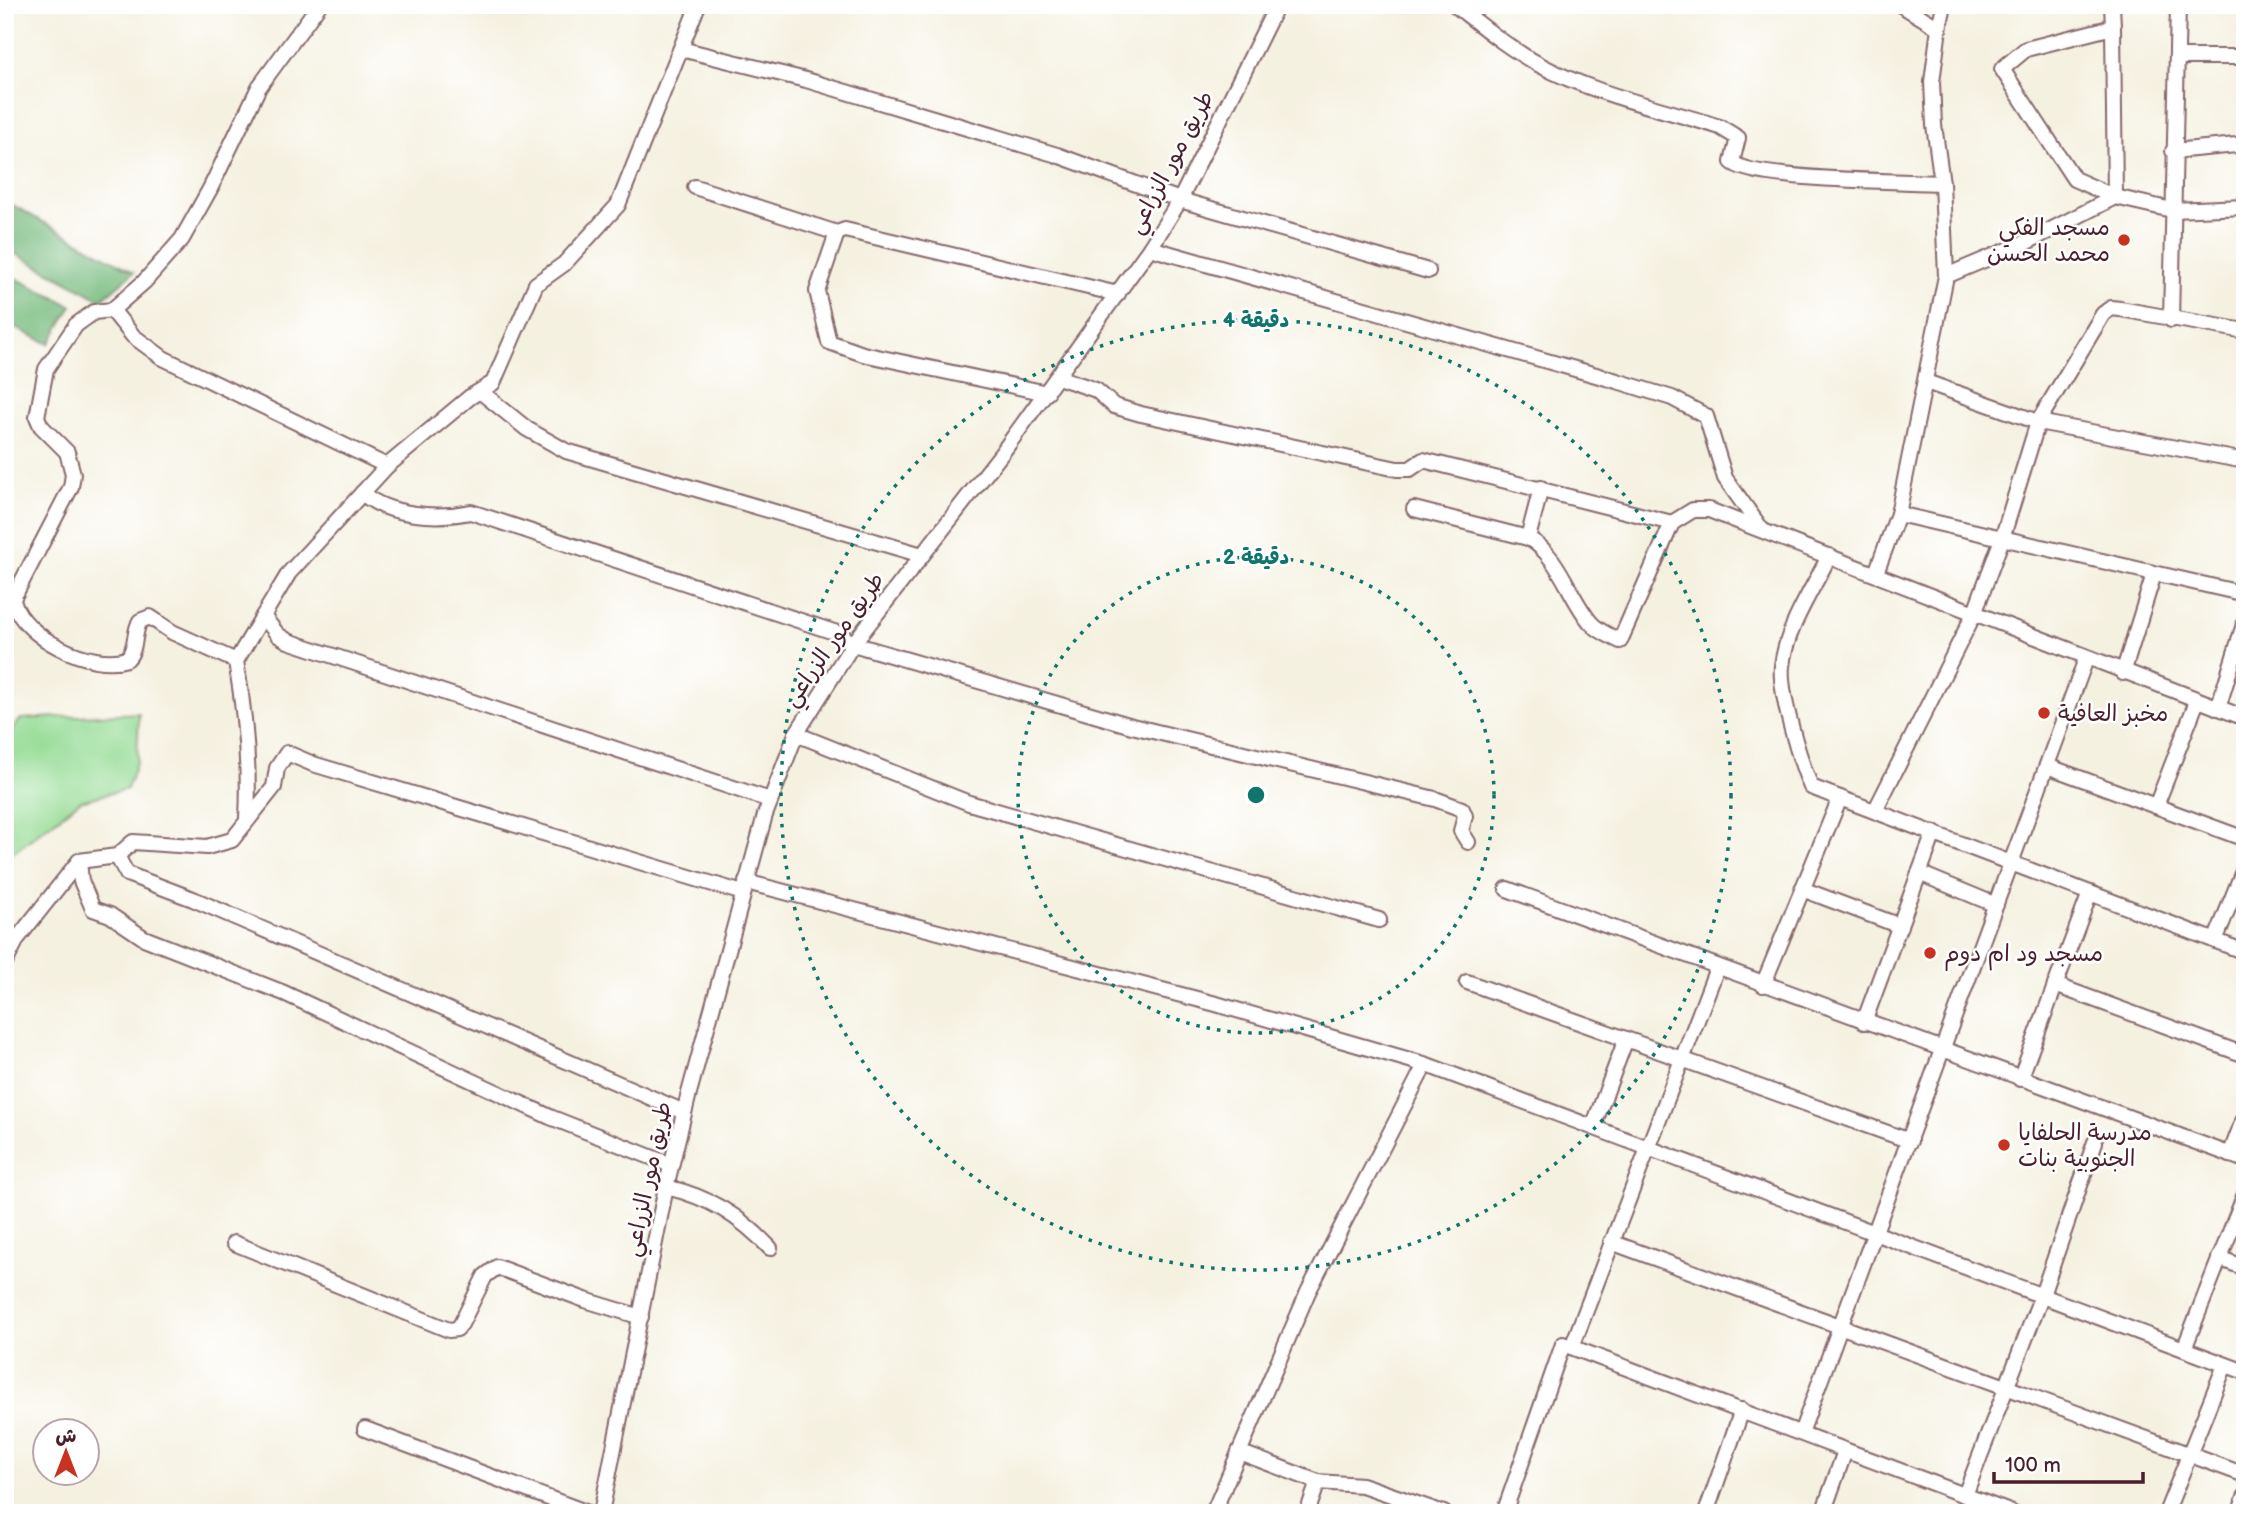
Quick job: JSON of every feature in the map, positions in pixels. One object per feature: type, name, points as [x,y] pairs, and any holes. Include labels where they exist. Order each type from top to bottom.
[{"type":"street","points":[[236,661],[172,632],[150,617],[140,621],[136,627],[131,655],[127,659],[102,660],[43,640],[9,608],[68,497],[73,474],[67,452],[41,426],[37,416],[46,369],[76,325],[94,312],[112,310],[144,282],[182,239],[210,189],[258,87],[319,5]]},
{"type":"street","points":[[247,818],[250,775],[246,719],[236,661],[289,573],[362,493],[387,466],[496,378],[525,302],[536,284],[564,264],[618,205],[698,5]]},
{"type":"street","name":"طريق مور الزراعي","points":[[601,1513],[666,1187],[684,1112],[744,887],[771,800],[796,734],[853,644],[1047,393],[1150,248],[1180,200],[1277,5]]},
{"type":"street","points":[[1455,5],[1510,48],[1539,65],[1578,82],[1720,127],[1738,138],[1732,162],[1745,170],[1942,183]]},
{"type":"street","points":[[1901,5],[1940,28]]},
{"type":"street","points":[[1876,573],[1898,514],[1946,276],[1942,183],[1934,125],[1933,82],[1944,5]]},
{"type":"street","points":[[2112,5],[2115,197]]},
{"type":"street","points":[[2171,320],[2178,5]]},
{"type":"street","points":[[2113,27],[2026,49],[2002,69],[2074,179],[2115,197],[2172,210],[2245,207]]},
{"type":"street","points":[[681,49],[806,80],[1057,155],[1180,200],[1428,271]]},
{"type":"street","points":[[2178,57],[2245,57]]},
{"type":"street","points":[[2173,151],[2237,145]]},
{"type":"street","points":[[695,187],[837,233],[845,230],[1118,294]]},
{"type":"street","points":[[1946,276],[2029,241],[2115,197]]},
{"type":"street","points":[[837,233],[817,291],[829,342],[863,354],[1047,393]]},
{"type":"street","points":[[1150,248],[1617,381],[1692,407],[1706,416],[1725,478],[1762,530]]},
{"type":"street","points":[[1875,811],[1975,614],[2002,539],[2038,422],[2103,314],[2111,308],[2245,331]]},
{"type":"street","points":[[112,310],[134,336],[163,358],[387,466]]},
{"type":"street","points":[[1058,377],[1096,390],[1114,406],[1141,414],[1397,468],[1409,468],[1423,460],[1672,523]]},
{"type":"street","points":[[1926,382],[2038,422],[2245,461]]},
{"type":"street","points":[[481,391],[527,429],[566,451],[922,555]]},
{"type":"street","points":[[1528,538],[1541,488]]},
{"type":"street","points":[[362,493],[376,505],[446,517],[471,512],[840,634],[853,644],[1132,726],[1435,799],[1462,809],[1465,816],[1461,831],[1468,842]]},
{"type":"street","points":[[1415,509],[1528,538],[1537,543],[1558,567],[1591,622],[1620,641],[1672,523],[1693,510],[1709,510],[1876,573],[2086,659],[2245,718]]},
{"type":"street","points":[[1898,514],[2245,594]]},
{"type":"street","points":[[1829,556],[1795,626],[1782,665],[1800,761],[1811,787],[2245,952]]},
{"type":"street","points":[[2123,673],[2154,574]]},
{"type":"street","points":[[263,616],[278,635],[288,641],[771,800]]},
{"type":"street","points":[[2218,708],[2245,621]]},
{"type":"street","points":[[1801,1433],[2086,659]]},
{"type":"street","points":[[2156,806],[2197,701]]},
{"type":"street","points":[[796,734],[969,803],[1379,920]]},
{"type":"street","points":[[5,963],[17,939],[79,861],[117,856],[133,842],[207,847],[232,840],[274,787],[277,768],[287,753],[313,764],[744,887],[1216,1004],[1425,1065],[2245,1372]]},
{"type":"street","points":[[2047,766],[2245,839]]},
{"type":"street","points":[[1763,985],[1840,798]]},
{"type":"street","points":[[1864,1023],[1934,833]]},
{"type":"street","points":[[117,856],[127,874],[193,899],[684,1112]]},
{"type":"street","points":[[79,861],[81,881],[93,909],[110,915],[145,938],[284,993],[550,1118],[671,1165]]},
{"type":"street","points":[[2215,941],[2245,866]]},
{"type":"street","points":[[1919,873],[1996,905]]},
{"type":"street","points":[[1507,889],[1864,1023],[2245,1160]]},
{"type":"street","points":[[1802,889],[1900,926]]},
{"type":"street","points":[[2020,1079],[2090,893]]},
{"type":"street","points":[[1572,1347],[1679,1058],[1717,968]]},
{"type":"street","points":[[1467,982],[1910,1141]]},
{"type":"street","points":[[2055,985],[2245,1055]]},
{"type":"street","points":[[1593,1127],[1626,1039]]},
{"type":"street","points":[[1213,1513],[1308,1292],[1425,1065]]},
{"type":"street","points":[[2231,1155],[2245,1115]]},
{"type":"street","points":[[1965,1495],[2042,1295],[2095,1142]]},
{"type":"street","points":[[666,1187],[713,1202],[741,1220],[769,1248]]},
{"type":"street","points":[[2184,1349],[2245,1194]]},
{"type":"street","points":[[1611,1242],[2245,1475]]},
{"type":"street","points":[[234,1243],[449,1330],[457,1329],[461,1324],[485,1276],[497,1268],[641,1317]]},
{"type":"street","points":[[2220,1258],[2245,1268]]},
{"type":"street","points":[[1504,1513],[1563,1344],[2012,1513]]},
{"type":"street","points":[[2166,1513],[2225,1365]]},
{"type":"street","points":[[1706,1513],[1742,1410]]},
{"type":"street","points":[[365,1429],[588,1513]]},
{"type":"street","points":[[1824,1513],[1845,1451]]},
{"type":"street","points":[[1239,1452],[1318,1482],[1362,1485],[1444,1513]]},
{"type":"street","points":[[1307,1513],[1318,1482]]},
{"type":"street","points":[[2239,1513],[2245,1497]]},
{"type":"green space","points":[[5,201],[134,272],[101,300],[5,248]]},
{"type":"green space","points":[[5,273],[72,306],[49,344],[5,323]]},
{"type":"green space","points":[[139,713],[137,761],[127,789],[80,801],[5,859],[5,737],[21,719]]},
{"type":"place","name":"مسجد الفكي محمد الحسن","points":[[2124,240]]},
{"type":"place","name":"مخبز العافية","points":[[2044,713]]},
{"type":"place","name":"مسجد ود ام دوم","points":[[1930,953]]},
{"type":"place","name":"مدرسة الحلفايا الجنوبية بنات","points":[[2004,1145]]}]
